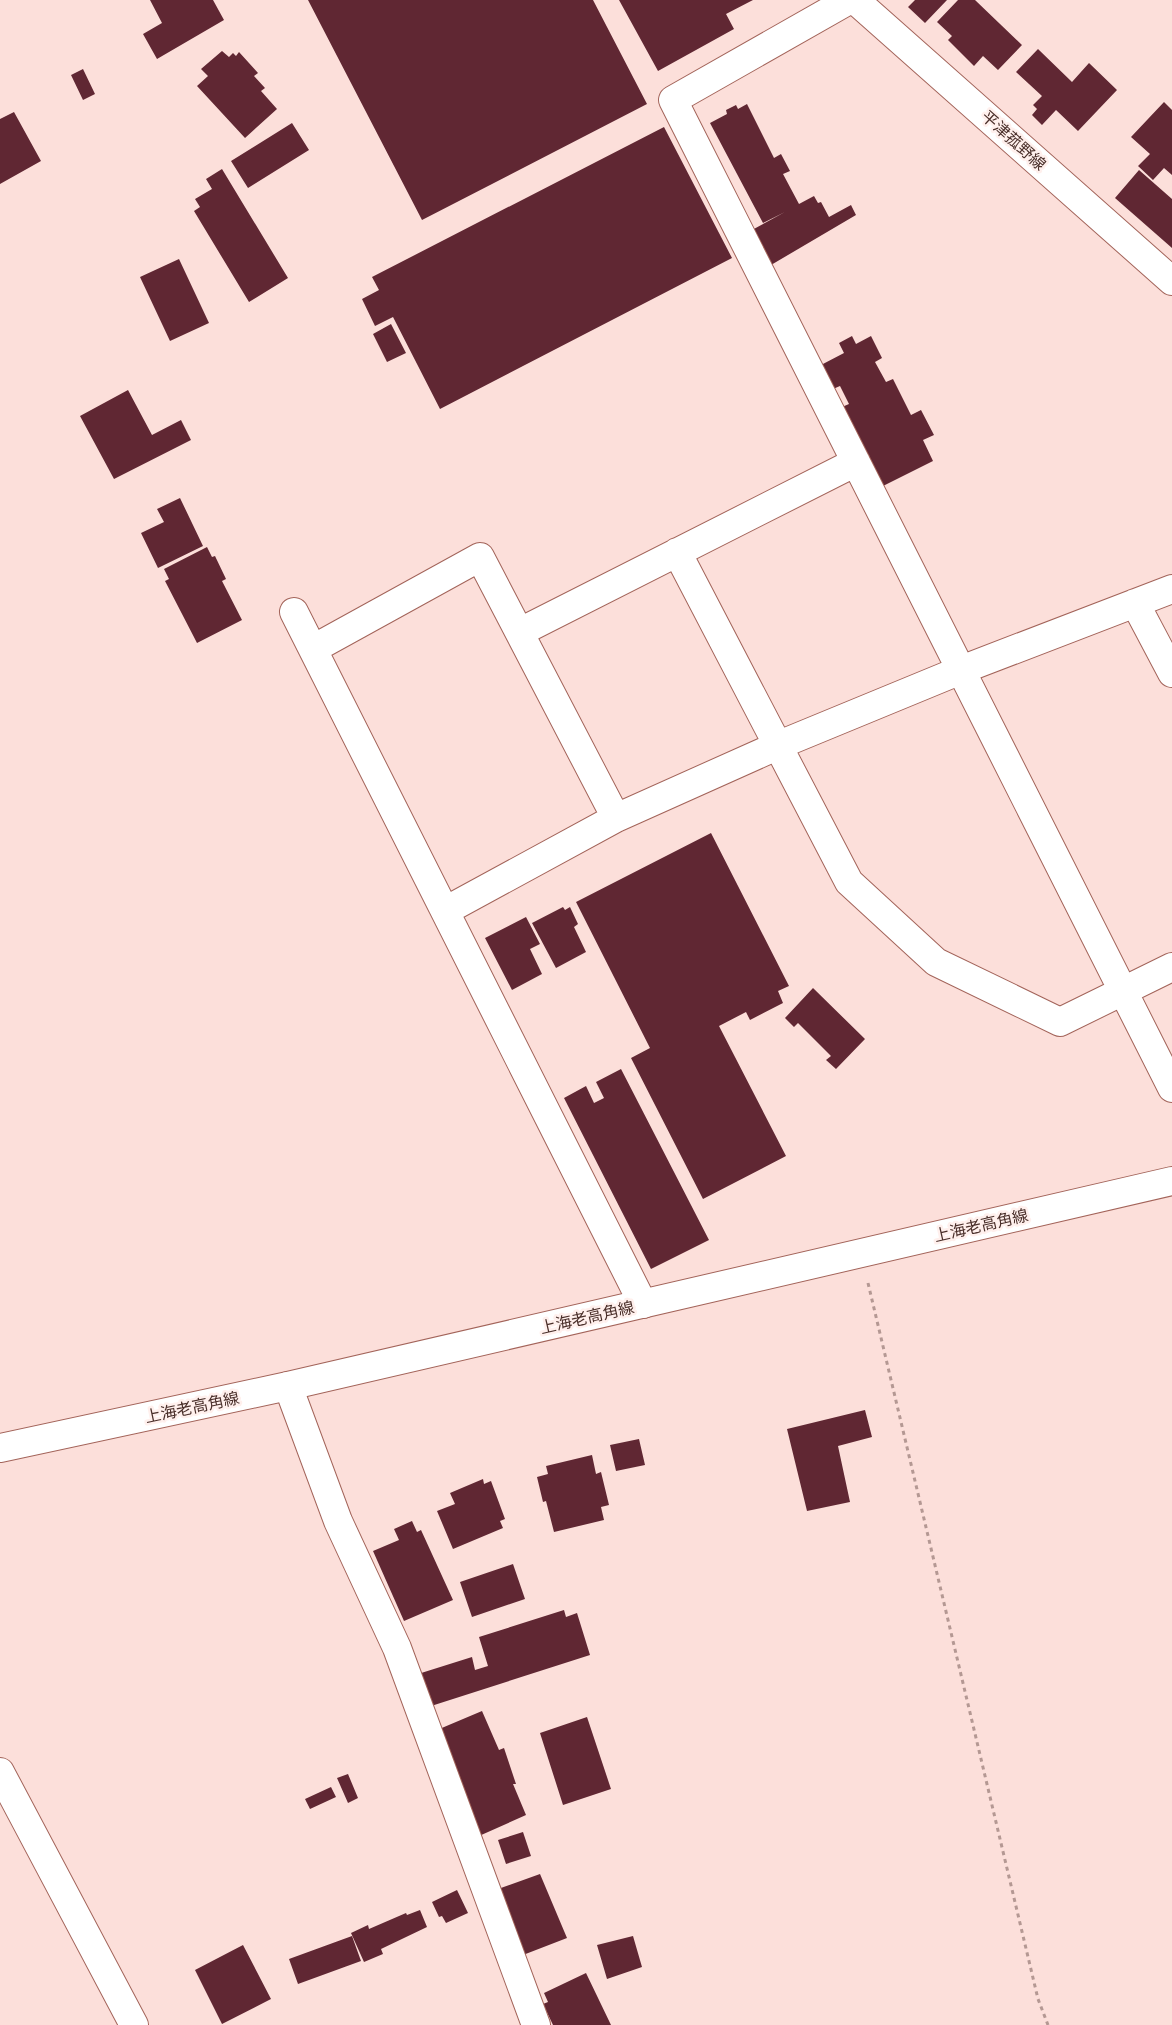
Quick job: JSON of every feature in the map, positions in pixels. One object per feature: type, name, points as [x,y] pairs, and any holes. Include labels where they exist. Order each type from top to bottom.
[{"type":"street","points":[[849,0],[673,100],[1172,1088]]},
{"type":"street","name":"平津菰野線","points":[[856,0],[1172,281]]},
{"type":"street","points":[[520,632],[856,462]]},
{"type":"street","points":[[677,552],[849,882],[936,962],[1060,1022],[1172,967]]},
{"type":"street","points":[[313,649],[480,557],[616,818]]},
{"type":"street","points":[[445,911],[616,818],[779,745],[961,670],[1172,588]]},
{"type":"street","points":[[1135,603],[1172,674]]},
{"type":"street","points":[[294,612],[643,1304]]},
{"type":"street","name":"上海老高角線","points":[[0,1448],[288,1386],[1172,1181]]},
{"type":"street","points":[[288,1386],[338,1521],[397,1648],[536,2025]]},
{"type":"street","points":[[0,1772],[134,2025]]},
{"type":"path","points":[[861,1253],[1038,1999],[1048,2025]]},
{"type":"building","points":[[150,0],[213,0],[224,20],[157,59],[143,34],[162,23]]},
{"type":"building","points":[[308,0],[593,0],[647,104],[422,220]]},
{"type":"building","points":[[619,0],[753,0],[726,14],[734,29],[658,71]]},
{"type":"building","points":[[915,0],[947,0],[925,23],[908,7]]},
{"type":"building","points":[[958,0],[975,0],[1022,45],[998,70],[983,56],[974,66],[948,40],[952,36],[937,22]]},
{"type":"building","points":[[1038,49],[1072,82],[1089,63],[1117,90],[1078,131],[1056,110],[1042,125],[1032,115],[1037,109],[1033,105],[1042,96],[1016,72]]},
{"type":"building","points":[[222,51],[229,57],[233,53],[236,56],[239,52],[258,73],[254,76],[265,88],[261,91],[277,109],[245,138],[197,86],[208,76],[201,69]]},
{"type":"building","points":[[83,69],[95,94],[83,100],[71,75]]},
{"type":"building","points":[[1164,102],[1172,110],[1172,175],[1164,168],[1153,180],[1138,166],[1150,154],[1131,137]]},
{"type":"building","points":[[747,104],[774,158],[781,154],[790,171],[783,174],[799,204],[814,196],[818,203],[821,202],[829,217],[851,205],[856,215],[771,265],[752,230],[785,212],[763,223],[710,123],[727,114],[726,110],[736,105],[738,109]]},
{"type":"building","points":[[14,112],[41,161],[0,184],[0,119]]},
{"type":"building","points":[[292,123],[309,150],[248,188],[231,161]]},
{"type":"building","points":[[664,127],[732,258],[440,409],[393,317],[375,326],[362,299],[379,290],[372,277]]},
{"type":"building","points":[[222,169],[288,278],[249,302],[194,211],[200,207],[195,199],[212,189],[206,179]]},
{"type":"building","points":[[1139,170],[1172,199],[1172,248],[1115,198]]},
{"type":"building","points":[[179,259],[209,323],[170,341],[140,277]]},
{"type":"building","points":[[391,324],[406,353],[387,362],[373,334]]},
{"type":"building","points":[[852,336],[856,344],[871,336],[882,358],[875,362],[886,382],[893,379],[911,415],[921,410],[934,435],[923,440],[933,461],[883,486],[842,407],[849,404],[840,386],[833,389],[821,365],[844,353],[839,343]]},
{"type":"building","points":[[128,390],[152,435],[181,420],[191,440],[114,479],[80,416]]},
{"type":"building","points":[[180,498],[203,546],[158,568],[141,533],[164,522],[157,509]]},
{"type":"building","points":[[207,547],[212,557],[215,556],[226,579],[222,581],[242,620],[197,643],[165,581],[169,579],[164,569]]},
{"type":"building","points":[[711,833],[789,986],[778,991],[783,1003],[750,1020],[746,1012],[719,1026],[786,1156],[703,1199],[631,1058],[650,1048],[576,902]]},
{"type":"building","points":[[563,907],[565,910],[570,907],[578,924],[574,927],[586,952],[556,968],[532,923]]},
{"type":"building","points":[[526,917],[540,944],[530,949],[542,974],[512,990],[485,938]]},
{"type":"building","points":[[813,988],[865,1039],[836,1069],[826,1060],[831,1056],[798,1023],[794,1027],[785,1018]]},
{"type":"building","points":[[621,1069],[709,1240],[651,1269],[564,1098],[586,1086],[594,1103],[604,1098],[596,1082]]},
{"type":"building","points":[[865,1410],[872,1437],[838,1446],[850,1502],[807,1511],[787,1429]]},
{"type":"building","points":[[639,1439],[645,1465],[616,1471],[610,1445]]},
{"type":"building","points":[[592,1455],[596,1474],[601,1472],[609,1505],[601,1507],[604,1520],[554,1532],[546,1501],[543,1502],[537,1477],[548,1474],[546,1466]]},
{"type":"building","points":[[483,1479],[484,1484],[491,1481],[505,1519],[500,1521],[503,1528],[453,1549],[437,1511],[455,1504],[450,1493]]},
{"type":"building","points":[[412,1521],[417,1532],[421,1530],[453,1600],[404,1621],[373,1551],[399,1540],[394,1529]]},
{"type":"building","points":[[513,1564],[525,1599],[472,1617],[460,1582]]},
{"type":"building","points":[[564,1610],[566,1617],[577,1613],[590,1655],[428,1707],[418,1674],[472,1657],[475,1670],[488,1666],[479,1637]]},
{"type":"building","points":[[482,1711],[499,1750],[504,1748],[516,1784],[513,1784],[526,1815],[479,1836],[437,1730]]},
{"type":"building","points":[[587,1717],[611,1789],[563,1805],[540,1733]]},
{"type":"building","points":[[348,1774],[358,1798],[348,1803],[337,1778]]},
{"type":"building","points":[[331,1787],[336,1797],[310,1809],[305,1799]]},
{"type":"building","points":[[523,1832],[531,1856],[506,1864],[498,1840]]},
{"type":"building","points":[[540,1874],[567,1938],[523,1955],[498,1889]]},
{"type":"building","points":[[457,1890],[468,1913],[446,1923],[442,1916],[439,1917],[432,1902]]},
{"type":"building","points":[[420,1910],[427,1927],[381,1949],[383,1954],[364,1962],[351,1933],[368,1925],[369,1929],[406,1913],[407,1915]]},
{"type":"building","points":[[352,1936],[361,1961],[298,1984],[289,1959]]},
{"type":"building","points":[[633,1936],[642,1967],[607,1979],[597,1945]]},
{"type":"building","points":[[243,1945],[271,1999],[222,2024],[195,1970]]},
{"type":"building","points":[[586,1973],[611,2025],[553,2025],[543,2004],[548,2002],[544,1993]]}]
